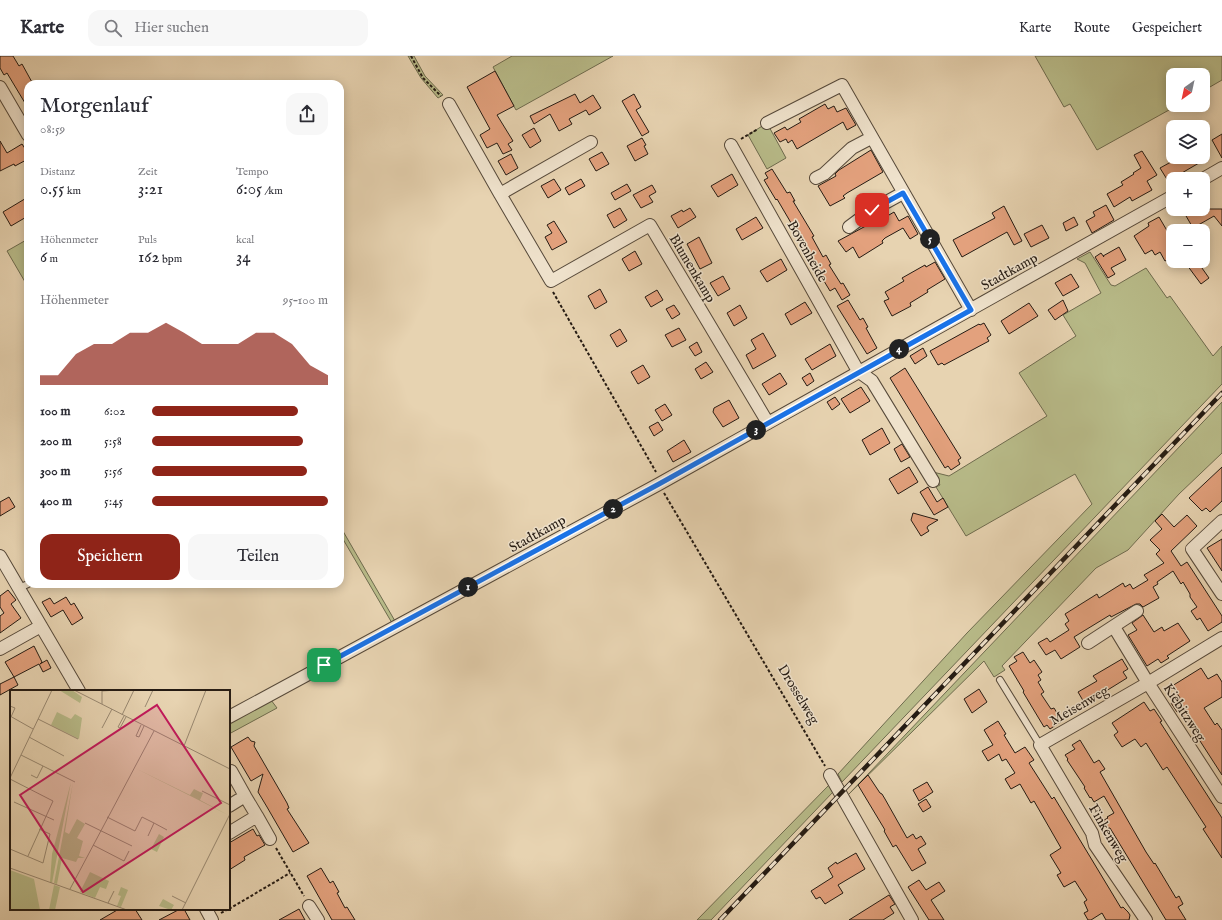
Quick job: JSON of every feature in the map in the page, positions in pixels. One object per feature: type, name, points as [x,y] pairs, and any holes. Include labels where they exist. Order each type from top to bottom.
[{"type":"street","points":[[767,123],[842,85],[871,138],[971,310]]},
{"type":"street","points":[[0,87],[24,128]]},
{"type":"street","points":[[449,104],[551,281]]},
{"type":"street","points":[[816,178],[824,174],[852,148],[871,138]]},
{"type":"street","points":[[500,194],[591,142]]},
{"type":"street","name":"Bovenheide","points":[[731,145],[858,372]]},
{"type":"street","points":[[1210,175],[1222,168]]},
{"type":"street","points":[[849,227],[872,210],[903,193]]},
{"type":"street","name":"Stadtkamp","points":[[230,716],[659,484],[1166,200]]},
{"type":"street","name":"Blumenkamp","points":[[551,281],[650,225],[768,423]]},
{"type":"street","points":[[858,372],[872,381],[933,481]]},
{"type":"street","points":[[1222,521],[1192,549],[1222,594]]},
{"type":"street","points":[[0,556],[24,586]]},
{"type":"street","points":[[25,588],[41,626],[78,690]]},
{"type":"street","points":[[1088,643],[1137,611]]},
{"type":"street","points":[[0,649],[41,626]]},
{"type":"street","points":[[1114,627],[1148,683]]},
{"type":"street","name":"Meisenweg","points":[[1040,745],[1148,683],[1222,638]]},
{"type":"street","name":"Kiebitzweg","points":[[1148,683],[1222,797]]},
{"type":"street","name":"Finkenweg","points":[[1040,745],[1092,833],[1095,845],[1146,920]]},
{"type":"street","points":[[231,771],[270,839]]},
{"type":"street","points":[[830,775],[912,920]]},
{"type":"street","points":[[230,805],[245,796]]},
{"type":"street","points":[[230,832],[257,816]]},
{"type":"street","points":[[310,906],[318,920]]},
{"type":"street","points":[[207,910],[212,920]]},
{"type":"lane","points":[[1000,680],[1040,745]]},
{"type":"path","points":[[411,56],[423,78],[449,104]]},
{"type":"path","points":[[731,145],[767,123]]},
{"type":"path","points":[[551,281],[553,292],[658,475],[659,484]]},
{"type":"path","name":"Drosselweg","points":[[659,484],[830,775]]},
{"type":"path","points":[[270,839],[310,906]]},
{"type":"path","points":[[230,908],[290,872]]},
{"type":"green space","points":[[408,56],[414,56],[425,76],[443,95],[438,98],[421,78]]},
{"type":"green space","points":[[512,56],[613,56],[516,110],[493,67]]},
{"type":"green space","points":[[1035,56],[1222,56],[1222,80],[1210,87],[1210,68],[1166,68],[1166,112],[1097,150],[1070,104],[1064,107]]},
{"type":"green space","points":[[767,123],[786,158],[767,169],[748,135]]},
{"type":"green space","points":[[24,241],[24,280],[7,251]]},
{"type":"green space","points":[[1090,252],[1111,285],[1115,286],[1146,268],[1167,298],[1170,296],[1213,356],[1222,346],[1222,384],[842,782],[838,774],[967,633],[1092,504],[1075,474],[966,536],[936,487],[940,485],[933,472],[949,476],[1047,416],[1019,373],[1076,336],[1063,315],[1101,293],[1085,263],[1077,259]]},
{"type":"green space","points":[[1222,402],[1222,453],[1179,494],[1128,550],[1096,568],[1002,666],[1005,670],[994,677],[984,661],[849,794]]},
{"type":"green space","points":[[344,533],[395,621],[392,623],[344,541]]},
{"type":"green space","points":[[271,700],[277,708],[230,733],[230,722]]},
{"type":"green space","points":[[829,785],[833,792],[711,920],[697,920]]},
{"type":"building","points":[[0,56],[13,56],[19,66],[22,64],[31,80],[24,80],[24,101],[7,73],[4,75],[0,68]]},
{"type":"building","points":[[495,71],[514,106],[497,115],[513,141],[508,144],[512,150],[503,154],[497,143],[487,148],[480,135],[490,129],[467,87]]},
{"type":"building","points":[[575,94],[580,103],[593,95],[601,108],[589,115],[586,110],[569,119],[572,124],[559,131],[550,114],[534,124],[530,116]]},
{"type":"building","points":[[634,94],[641,107],[636,110],[649,132],[642,136],[622,101]]},
{"type":"building","points":[[825,104],[828,109],[834,106],[837,112],[846,108],[856,125],[847,130],[843,122],[797,149],[792,140],[788,143],[786,139],[780,142],[774,133],[785,127],[787,130],[801,122],[799,119]]},
{"type":"building","points":[[534,128],[541,141],[530,148],[522,135]]},
{"type":"building","points":[[1222,134],[1222,158],[1212,140]]},
{"type":"building","points":[[642,138],[646,145],[644,146],[648,154],[635,161],[627,146]]},
{"type":"building","points":[[0,141],[7,153],[22,144],[24,147],[24,161],[0,171]]},
{"type":"building","points":[[871,150],[883,172],[847,193],[843,196],[845,198],[830,206],[818,186],[836,176],[835,174],[839,170]]},
{"type":"building","points":[[1142,151],[1157,175],[1147,181],[1152,190],[1132,201],[1130,197],[1114,207],[1107,194],[1123,185],[1121,182],[1141,168],[1134,155]]},
{"type":"building","points":[[602,152],[609,164],[596,171],[589,159]]},
{"type":"building","points":[[511,154],[518,168],[506,175],[498,161]]},
{"type":"building","points":[[1167,164],[1197,164],[1184,172],[1166,172],[1166,178],[1160,168]]},
{"type":"building","points":[[772,169],[787,193],[790,192],[795,201],[793,201],[814,236],[812,237],[823,257],[826,255],[831,264],[829,265],[850,295],[842,300],[835,288],[830,291],[801,243],[804,241],[796,226],[794,228],[764,180],[768,178],[765,173]]},
{"type":"building","points":[[732,174],[738,185],[718,197],[711,186]]},
{"type":"building","points":[[554,179],[561,190],[548,198],[541,186]]},
{"type":"building","points":[[581,179],[585,186],[569,195],[565,188]]},
{"type":"building","points":[[627,184],[631,191],[615,200],[611,193]]},
{"type":"building","points":[[652,185],[656,192],[649,196],[653,202],[641,208],[633,195]]},
{"type":"building","points":[[24,199],[24,218],[11,226],[3,212]]},
{"type":"building","points":[[1106,205],[1114,220],[1092,233],[1086,221],[1095,216],[1093,212]]},
{"type":"building","points":[[1004,206],[1022,241],[1014,245],[1007,232],[962,257],[953,240],[995,218],[992,213]]},
{"type":"building","points":[[620,208],[627,220],[614,228],[607,215]]},
{"type":"building","points":[[690,208],[696,217],[678,228],[671,216],[682,210],[683,212]]},
{"type":"building","points":[[1210,209],[1222,209],[1222,226],[1214,216],[1200,224],[1191,224],[1186,216],[1210,216]]},
{"type":"building","points":[[886,211],[889,215],[894,212],[899,221],[908,216],[918,234],[910,239],[903,228],[885,238],[882,241],[883,243],[859,258],[853,247],[846,252],[838,241],[875,221],[873,218]]},
{"type":"building","points":[[756,217],[763,228],[742,240],[736,229]]},
{"type":"building","points":[[1074,217],[1078,225],[1066,231],[1063,223]]},
{"type":"building","points":[[1159,217],[1166,229],[1165,261],[1160,252],[1155,255],[1152,250],[1145,254],[1134,236],[1149,226],[1148,223]]},
{"type":"building","points":[[554,221],[567,242],[552,250],[545,237],[552,233],[547,225]]},
{"type":"building","points":[[1042,225],[1049,238],[1031,247],[1024,234]]},
{"type":"building","points":[[699,237],[712,263],[700,269],[687,244]]},
{"type":"building","points":[[1119,247],[1126,260],[1111,268],[1115,274],[1108,278],[1095,257],[1101,253],[1103,256]]},
{"type":"building","points":[[635,251],[642,264],[629,271],[622,259]]},
{"type":"building","points":[[781,259],[787,270],[767,282],[760,271]]},
{"type":"building","points":[[935,262],[945,279],[910,303],[911,306],[892,316],[884,301],[889,299],[885,292],[904,281],[902,278],[925,265],[926,267]]},
{"type":"building","points":[[1189,268],[1202,268],[1209,278],[1201,284]]},
{"type":"building","points":[[1071,274],[1079,287],[1063,296],[1055,283]]},
{"type":"building","points":[[723,276],[730,289],[718,296],[710,283]]},
{"type":"building","points":[[600,289],[607,302],[595,309],[588,296]]},
{"type":"building","points":[[657,290],[663,300],[651,307],[645,297]]},
{"type":"building","points":[[848,300],[860,320],[863,318],[868,327],[866,328],[877,348],[867,354],[837,306]]},
{"type":"building","points":[[1063,300],[1068,311],[1055,320],[1048,310]]},
{"type":"building","points":[[805,302],[812,313],[791,325],[785,314]]},
{"type":"building","points":[[1029,303],[1038,316],[1009,334],[1001,321]]},
{"type":"building","points":[[674,305],[680,314],[672,319],[666,309]]},
{"type":"building","points":[[740,305],[747,318],[734,326],[727,313]]},
{"type":"building","points":[[984,323],[991,335],[987,338],[989,341],[944,365],[942,363],[938,365],[930,351],[979,324]]},
{"type":"building","points":[[679,328],[686,340],[672,347],[665,335]]},
{"type":"building","points":[[620,329],[627,341],[617,347],[610,335]]},
{"type":"building","points":[[763,333],[776,356],[753,369],[746,355],[756,349],[751,340]]},
{"type":"building","points":[[697,342],[702,352],[695,356],[689,347]]},
{"type":"building","points":[[830,344],[836,356],[812,370],[805,359]]},
{"type":"building","points":[[923,348],[927,356],[915,364],[910,356]]},
{"type":"building","points":[[706,362],[713,372],[701,379],[695,369]]},
{"type":"building","points":[[643,365],[650,377],[638,384],[631,372]]},
{"type":"building","points":[[905,368],[961,458],[958,460],[960,464],[951,470],[948,466],[945,468],[890,378]]},
{"type":"building","points":[[780,373],[787,384],[769,395],[762,384]]},
{"type":"building","points":[[810,373],[814,381],[807,386],[802,378]]},
{"type":"building","points":[[861,387],[870,401],[850,413],[841,399]]},
{"type":"building","points":[[835,397],[840,404],[832,410],[827,402]]},
{"type":"building","points":[[729,400],[739,418],[723,427],[713,412],[714,408]]},
{"type":"building","points":[[665,404],[672,415],[662,421],[655,410]]},
{"type":"building","points":[[658,422],[663,430],[654,436],[649,427]]},
{"type":"building","points":[[882,428],[890,443],[870,455],[862,440]]},
{"type":"building","points":[[684,440],[691,452],[673,462],[667,451]]},
{"type":"building","points":[[902,444],[910,457],[901,462],[894,449]]},
{"type":"building","points":[[909,467],[918,482],[898,494],[889,479]]},
{"type":"building","points":[[1222,467],[1222,501],[1210,512],[1206,508],[1202,511],[1189,498]]},
{"type":"building","points":[[928,487],[937,502],[943,498],[948,507],[934,515],[920,492]]},
{"type":"building","points":[[9,497],[15,507],[0,516],[0,502]]},
{"type":"building","points":[[913,513],[938,520],[928,526],[927,528],[929,531],[921,536],[911,520]]},
{"type":"building","points":[[1162,514],[1174,527],[1187,515],[1197,526],[1171,551],[1181,566],[1187,562],[1222,616],[1222,622],[1208,631],[1200,618],[1197,620],[1191,611],[1197,607],[1190,597],[1190,594],[1183,582],[1181,584],[1173,571],[1157,582],[1158,584],[1153,587],[1159,598],[1143,607],[1140,604],[1136,604],[1111,617],[1110,615],[1074,637],[1080,647],[1061,659],[1055,650],[1046,655],[1038,643],[1047,638],[1050,642],[1069,630],[1065,624],[1069,621],[1065,614],[1097,594],[1099,598],[1123,583],[1125,587],[1130,584],[1133,589],[1148,580],[1144,575],[1164,563],[1156,554],[1160,550],[1150,540],[1162,529],[1155,521]]},
{"type":"building","points":[[1222,539],[1222,571],[1207,548]]},
{"type":"building","points":[[8,590],[16,600],[11,604],[21,618],[0,633],[0,616],[4,613],[0,607],[0,596]]},
{"type":"building","points":[[66,597],[71,605],[74,603],[83,618],[72,625],[63,610],[51,617],[42,602],[50,598],[54,604]]},
{"type":"building","points":[[1143,615],[1154,632],[1162,627],[1164,631],[1178,623],[1190,641],[1167,656],[1169,658],[1161,663],[1158,659],[1147,666],[1128,635],[1137,630],[1132,623]]},
{"type":"building","points":[[34,646],[42,662],[40,664],[47,660],[51,668],[43,672],[39,664],[14,677],[5,662]]},
{"type":"building","points":[[1023,652],[1030,663],[1034,660],[1042,672],[1038,675],[1041,680],[1038,682],[1044,692],[1041,694],[1051,709],[1054,708],[1062,721],[1050,729],[1047,725],[1044,727],[1009,666],[1017,661],[1014,657]]},
{"type":"building","points":[[1122,659],[1128,669],[1123,672],[1127,678],[1085,704],[1078,692],[1097,681],[1093,676]]},
{"type":"building","points":[[1201,668],[1208,679],[1217,674],[1222,682],[1222,697],[1204,708],[1215,725],[1217,723],[1222,730],[1222,775],[1180,710],[1177,712],[1171,703],[1180,698],[1172,686]]},
{"type":"building","points":[[14,677],[18,685],[0,695],[0,684]]},
{"type":"building","points":[[979,689],[987,702],[972,713],[964,699]]},
{"type":"building","points":[[1144,702],[1150,711],[1154,709],[1162,721],[1160,722],[1222,818],[1222,858],[1203,829],[1206,827],[1167,767],[1163,770],[1146,743],[1141,747],[1135,739],[1122,747],[1114,735],[1118,732],[1112,723]]},
{"type":"building","points":[[998,721],[1006,734],[1004,735],[1015,753],[1025,747],[1034,760],[1029,763],[1052,799],[1054,797],[1121,908],[1123,907],[1130,915],[1129,920],[1106,920],[1102,913],[1091,920],[1088,920],[1084,913],[1088,911],[1084,902],[1087,900],[1075,881],[1064,887],[1057,875],[1061,873],[1050,855],[1061,848],[1034,801],[1031,803],[1020,784],[1011,789],[1005,779],[1015,773],[1006,759],[1002,761],[999,754],[988,761],[982,751],[993,745],[984,730]]},
{"type":"building","points":[[248,737],[251,741],[255,742],[254,746],[287,803],[289,808],[287,809],[309,843],[293,852],[258,792],[263,774],[251,781],[231,747]]},
{"type":"building","points":[[1080,740],[1094,763],[1099,760],[1105,769],[1100,772],[1146,852],[1154,864],[1155,863],[1176,898],[1179,896],[1183,904],[1178,907],[1186,920],[1166,920],[1104,820],[1114,813],[1104,796],[1094,802],[1091,797],[1090,798],[1084,788],[1085,787],[1067,760],[1068,759],[1065,755],[1075,749],[1072,745]]},
{"type":"building","points":[[868,775],[882,794],[907,838],[913,834],[916,839],[921,836],[926,844],[918,849],[926,863],[912,871],[896,845],[893,847],[884,831],[885,830],[858,785]]},
{"type":"building","points":[[927,782],[933,792],[919,801],[913,790]]},
{"type":"building","points":[[926,799],[931,807],[923,812],[918,804]]},
{"type":"building","points":[[253,829],[265,845],[244,857],[245,860],[230,869],[230,842]]},
{"type":"building","points":[[856,853],[865,869],[838,885],[843,893],[825,904],[820,897],[816,899],[811,891],[833,877],[828,868],[836,862],[837,864]]},
{"type":"building","points":[[321,868],[330,883],[333,881],[339,892],[337,893],[345,908],[347,907],[355,920],[332,920],[307,876]]},
{"type":"building","points":[[919,880],[926,890],[939,882],[945,891],[931,900],[944,920],[929,920],[908,887]]},
{"type":"building","points":[[889,895],[895,904],[890,907],[894,913],[883,920],[849,920]]},
{"type":"building","points":[[299,909],[305,920],[279,920]]},
{"type":"building","points":[[117,910],[136,910],[142,920],[100,920]]},
{"type":"building","points":[[178,910],[185,910],[190,920],[159,920]]},
{"type":"railway","points":[[720,920],[1222,393]]},
{"type":"route","points":[[324,665],[659,484],[971,310],[903,193],[872,210]]}]
